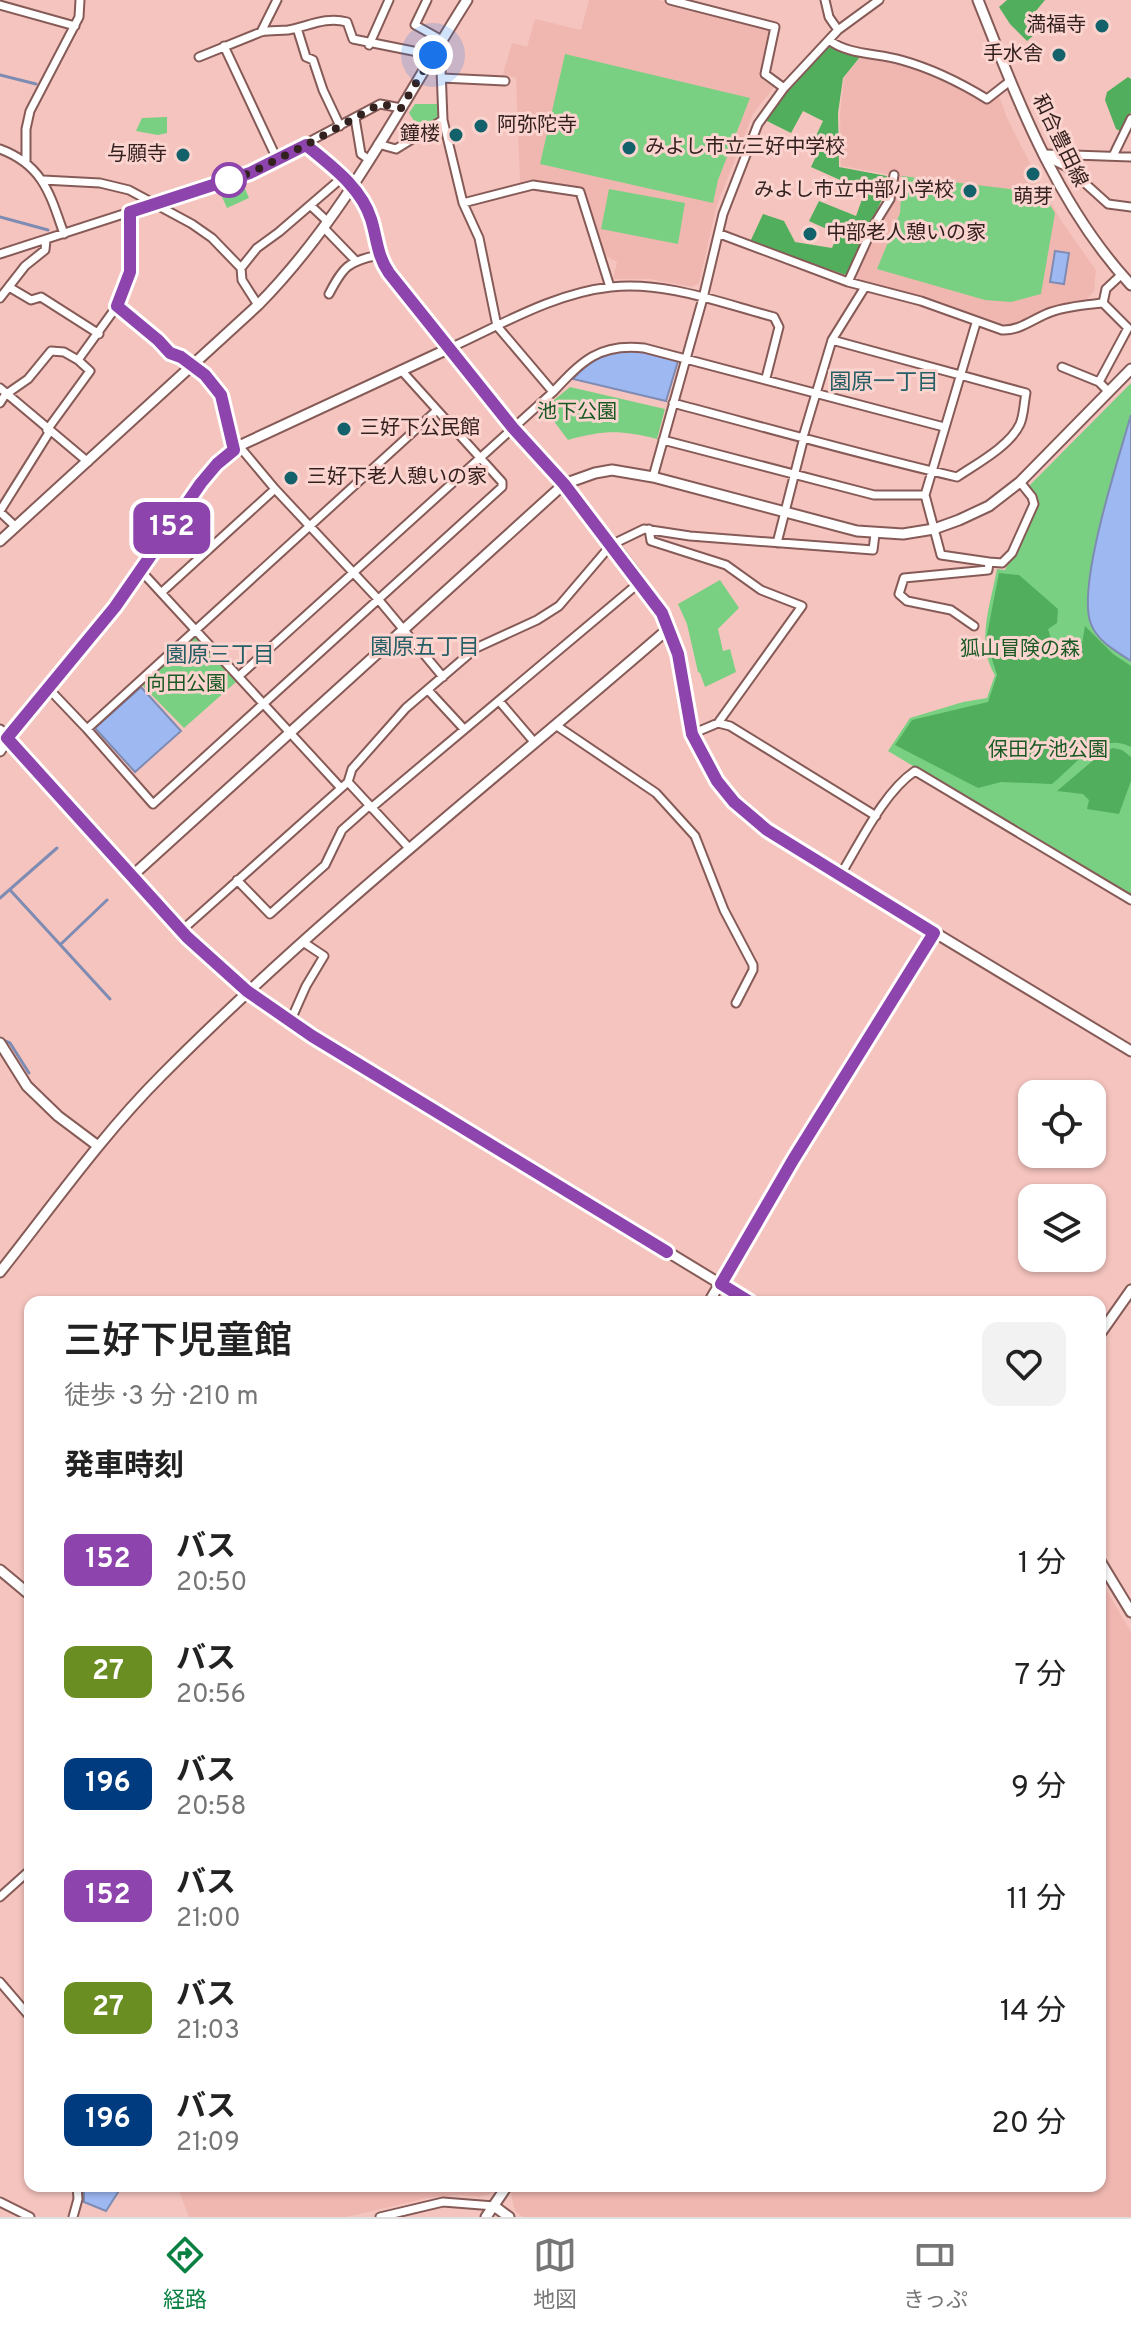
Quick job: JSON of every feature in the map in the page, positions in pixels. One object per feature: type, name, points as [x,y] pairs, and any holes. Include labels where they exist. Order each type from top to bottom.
[{"type":"street","points":[[26,161],[26,129],[30,111],[75,26],[80,0]]},
{"type":"street","points":[[261,32],[277,0]]},
{"type":"street","points":[[369,45],[389,0]]},
{"type":"street","points":[[427,0],[415,25],[442,40]]},
{"type":"street","points":[[0,541],[191,363],[258,305],[298,263],[351,187],[467,0]]},
{"type":"street","points":[[670,0],[775,27],[765,74],[784,88]]},
{"type":"street","points":[[825,0],[829,17],[838,30]]},
{"type":"street","points":[[653,477],[723,214],[758,124],[784,88],[838,30],[879,0]]},
{"type":"street","name":"和合豊田線","points":[[978,0],[1041,154],[1077,215],[1131,285]]},
{"type":"street","points":[[0,5],[75,26]]},
{"type":"street","points":[[199,57],[261,32],[340,20],[347,22],[353,39],[369,45],[433,55],[441,69],[443,120],[463,203],[479,238],[497,326],[553,392]]},
{"type":"street","points":[[297,28],[306,57],[313,60],[340,126]]},
{"type":"street","points":[[829,40],[839,48],[920,67],[987,99],[1010,81]]},
{"type":"street","points":[[224,46],[277,159]]},
{"type":"street","points":[[442,78],[505,81]]},
{"type":"street","points":[[0,254],[250,173],[380,104],[401,108]]},
{"type":"street","points":[[355,118],[361,154],[368,159]]},
{"type":"street","points":[[1113,156],[1131,119]]},
{"type":"street","points":[[378,144],[396,149],[443,120]]},
{"type":"street","points":[[306,145],[344,176],[368,211],[379,255],[389,273],[513,428],[564,484],[662,613],[678,654],[692,734],[717,781],[734,802],[767,830],[1131,1051]]},
{"type":"street","points":[[0,149],[26,161],[43,180],[64,234]]},
{"type":"street","points":[[1041,154],[1131,157]]},
{"type":"street","points":[[1041,154],[1067,167],[1108,204],[1131,207]]},
{"type":"street","points":[[848,282],[874,225],[890,199],[894,175]]},
{"type":"street","points":[[241,268],[257,248],[344,176]]},
{"type":"street","points":[[43,180],[73,180],[115,186],[139,195],[192,224],[212,238],[241,268],[242,280],[258,305]]},
{"type":"street","points":[[463,203],[533,185],[580,192],[610,287]]},
{"type":"street","points":[[311,206],[355,260]]},
{"type":"street","points":[[78,360],[117,306],[130,272],[130,212]]},
{"type":"street","points":[[720,234],[848,282],[921,301],[976,323],[1012,331],[1048,313],[1103,303]]},
{"type":"street","points":[[0,298],[25,266],[45,250],[46,240]]},
{"type":"street","points":[[329,294],[338,276],[355,260],[379,255]]},
{"type":"street","points":[[1103,303],[1106,289],[1121,275]]},
{"type":"street","points":[[0,751],[3,734],[82,649],[142,572],[201,483],[236,448],[497,326],[573,294],[610,287],[640,286],[703,298],[774,317],[779,327],[766,378]]},
{"type":"street","points":[[9,287],[31,300],[41,297],[99,334]]},
{"type":"street","points":[[777,543],[803,437],[832,340],[865,287]]},
{"type":"street","points":[[1099,382],[1128,328],[1103,303]]},
{"type":"street","points":[[117,306],[170,353],[191,363],[205,375],[221,395],[236,448],[378,599],[443,677]]},
{"type":"street","points":[[976,323],[925,495],[941,555],[1002,563],[1012,553],[1034,504],[1020,482]]},
{"type":"street","points":[[673,403],[957,477],[995,452],[1020,424],[1026,393],[832,340]]},
{"type":"street","points":[[239,676],[553,392],[577,366],[608,349],[626,346],[644,348],[944,427]]},
{"type":"street","points":[[2,391],[23,384],[51,351],[64,352],[90,371],[48,431],[0,512],[16,527]]},
{"type":"street","points":[[1062,367],[1099,382],[1108,391]]},
{"type":"street","points":[[132,876],[564,484],[612,470],[653,477],[875,534],[934,529],[989,506],[1020,482],[1131,369]]},
{"type":"street","points":[[47,687],[153,804],[502,487],[502,482],[401,370]]},
{"type":"street","points":[[2,391],[88,462]]},
{"type":"street","points":[[0,403],[2,391]]},
{"type":"street","points":[[87,729],[436,411]]},
{"type":"street","points":[[663,440],[874,495],[925,495]]},
{"type":"street","points":[[162,592],[275,489]]},
{"type":"street","points":[[181,931],[348,782],[352,769],[406,708],[476,648],[537,620],[559,606],[611,545],[649,529],[690,536],[873,550],[875,534]]},
{"type":"street","points":[[649,529],[651,541],[726,565],[761,590],[802,606],[718,723],[692,734]]},
{"type":"street","points":[[974,626],[951,610],[907,601],[899,594],[900,584],[904,578],[919,575],[988,570],[989,562]]},
{"type":"street","points":[[142,572],[340,787]]},
{"type":"street","points":[[237,880],[270,914],[325,865],[342,830],[500,702],[640,582]]},
{"type":"street","points":[[0,1272],[98,1146],[160,1076],[247,991],[668,629]]},
{"type":"street","points":[[428,690],[464,729]]},
{"type":"street","points":[[500,702],[535,743]]},
{"type":"street","points":[[718,723],[730,726],[876,816]]},
{"type":"street","points":[[557,726],[656,793],[695,836],[714,887],[753,965],[736,1003]]},
{"type":"street","points":[[3,734],[181,931],[247,991],[290,1022],[740,1296]]},
{"type":"street","points":[[841,874],[876,816],[903,779],[915,771],[1131,900]]},
{"type":"street","points":[[348,782],[410,849]]},
{"type":"street","points":[[713,1296],[934,933]]},
{"type":"street","points":[[290,1022],[324,956],[303,942]]},
{"type":"street","points":[[0,1043],[27,1086],[58,1116],[98,1146]]},
{"type":"street","points":[[1106,1325],[1131,1290]]},
{"type":"street","points":[[0,1570],[24,1590]]},
{"type":"street","points":[[1106,1571],[1131,1612]]},
{"type":"street","points":[[0,1897],[24,1875]]},
{"type":"street","points":[[0,1982],[24,2010]]},
{"type":"street","points":[[73,2217],[77,2192]]},
{"type":"street","points":[[486,2217],[503,2192]]},
{"type":"street","points":[[0,2202],[30,2217]]},
{"type":"street","points":[[380,2217],[443,2202],[494,2206],[509,2217]]},
{"type":"shaded area","name":"みよし市立三好中学校","points":[[589,0],[658,0],[766,27],[771,35],[759,76],[774,87],[753,114],[717,205],[699,283],[692,287],[650,279],[613,279],[617,262],[603,254],[583,188],[520,183],[516,78],[503,74],[512,43],[527,47],[535,19],[581,30]]},
{"type":"shaded area","name":"みよし市立中部小学校","points":[[861,57],[919,69],[971,92],[987,103],[998,93],[1007,118],[1042,187],[1096,270],[1094,291],[1084,302],[1050,309],[1014,326],[997,325],[917,295],[857,280],[856,274],[876,230],[896,195],[898,176],[841,166],[840,114],[844,78]]},
{"type":"shaded area","points":[[1106,1589],[1131,1632],[1131,2217],[523,2217],[515,2211],[511,2193],[1106,2192]]},
{"type":"shaded area","points":[[179,2192],[494,2192],[480,2197],[459,2195],[428,2198],[346,2217],[189,2217]]},
{"type":"green space","points":[[1007,0],[1045,0],[1025,24],[1034,35],[1027,41],[999,7]]},
{"type":"green space","points":[[829,45],[860,57],[843,78],[838,113],[839,167],[887,176],[888,187],[846,275],[750,242],[763,214],[784,221],[795,242],[832,248],[838,234],[809,221],[819,201],[856,216],[865,191],[811,167],[821,146],[815,138],[823,121],[803,111],[791,133],[765,120],[787,88]]},
{"type":"green space","points":[[565,54],[750,98],[718,180],[713,203],[540,164]]},
{"type":"green space","points":[[1128,77],[1131,79],[1131,112],[1122,132],[1116,129],[1105,100],[1107,92]]},
{"type":"green space","points":[[415,104],[439,104],[438,121],[420,130],[409,113]]},
{"type":"green space","points":[[167,117],[167,133],[158,135],[136,131],[142,118]]},
{"type":"green space","points":[[902,176],[1042,193],[1055,213],[1041,294],[1011,302],[985,300],[877,269],[900,213]]},
{"type":"green space","points":[[242,182],[249,198],[227,208],[219,190]]},
{"type":"green space","points":[[609,189],[685,203],[678,244],[601,229]]},
{"type":"green space","name":"保田ケ池公園","points":[[1131,383],[1131,897],[888,751],[910,718],[987,698],[995,675],[986,650],[988,609],[997,569],[1005,570],[1037,506],[1028,487]]},
{"type":"green space","name":"池下公園","points":[[570,387],[665,409],[657,439],[612,432],[568,440],[544,408]]},
{"type":"green space","name":"狐山冒険の森","points":[[999,573],[1019,575],[1058,609],[1057,623],[1048,629],[1056,655],[1081,650],[1085,626],[1113,654],[1131,666],[1131,747],[1108,743],[1098,747],[1052,784],[1001,782],[978,788],[895,745],[912,720],[988,702],[997,675],[986,640]]},
{"type":"green space","points":[[720,580],[739,608],[718,629],[723,651],[730,649],[736,672],[705,687],[678,604]]},
{"type":"green space","name":"向田公園","points":[[195,637],[236,682],[184,728],[142,685]]},
{"type":"green space","points":[[1113,748],[1131,757],[1131,781],[1119,814],[1087,809],[1089,800],[1083,794],[1057,791],[1103,752]]},
{"type":"water","points":[[1055,251],[1069,253],[1064,284],[1050,282]]},
{"type":"water","points":[[625,350],[678,361],[666,401],[573,379],[596,360]]},
{"type":"water","points":[[1131,415],[1131,661],[1098,636],[1091,624],[1088,606],[1089,582],[1101,521]]},
{"type":"water","points":[[141,687],[181,731],[135,772],[95,728]]},
{"type":"water","points":[[84,2192],[118,2192],[106,2211],[84,2202]]},
{"type":"waterway","points":[[0,75],[36,84]]},
{"type":"waterway","points":[[0,217],[48,230]]},
{"type":"waterway","points":[[0,898],[57,848]]},
{"type":"waterway","points":[[11,891],[110,999]]},
{"type":"waterway","points":[[61,944],[107,900]]},
{"type":"waterway","points":[[0,1039],[10,1043],[29,1073]]},
{"type":"bus line","name":"152","points":[[667,1252],[312,1036],[247,991],[187,937],[7,738],[142,572],[201,483],[234,450],[221,395],[205,375],[191,363],[170,353],[165,345],[117,306],[130,272],[130,212],[250,173],[306,145],[344,176],[368,211],[379,255],[389,273],[513,428],[564,484],[662,613],[678,654],[692,734],[717,781],[734,802],[767,830],[934,933],[793,1160],[721,1284],[740,1296]]},
{"type":"place","name":"満福寺","points":[[1102,26]]},
{"type":"place","name":"手水舎","points":[[1059,55]]},
{"type":"place","name":"阿弥陀寺","points":[[481,126]]},
{"type":"place","name":"鐘楼","points":[[456,135]]},
{"type":"place","name":"みよし市立三好中学校","points":[[629,148]]},
{"type":"place","name":"与願寺","points":[[183,155]]},
{"type":"place","name":"萌芽","points":[[1033,174]]},
{"type":"place","name":"みよし市立中部小学校","points":[[970,191]]},
{"type":"place","name":"中部老人憩いの家","points":[[810,234]]},
{"type":"place","name":"三好下公民館","points":[[344,429]]},
{"type":"place","name":"三好下老人憩いの家","points":[[291,478]]},
{"type":"district","name":"園原一丁目","points":[[884,383]]},
{"type":"district","name":"園原五丁目","points":[[425,648]]},
{"type":"district","name":"園原三丁目","points":[[220,656]]},
{"type":"route","points":[[229,180],[224,182],[250,173],[306,145],[374,106],[380,104],[401,108],[433,55]]}]
